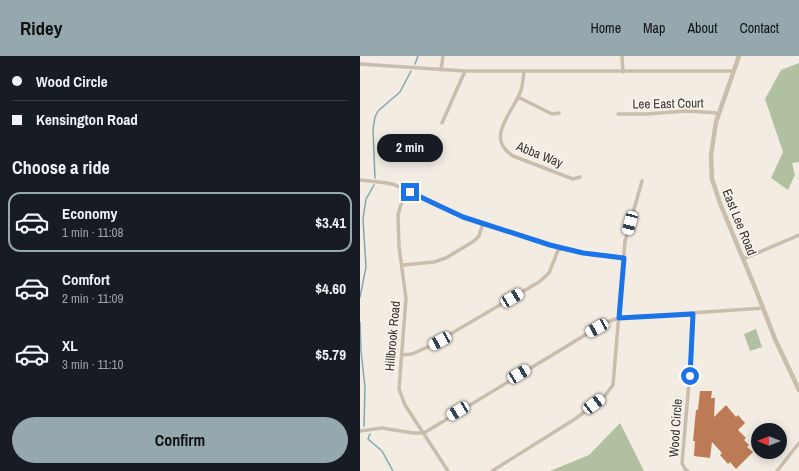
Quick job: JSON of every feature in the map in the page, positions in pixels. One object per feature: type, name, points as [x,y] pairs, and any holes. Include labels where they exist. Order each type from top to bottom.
[{"type":"street","points":[[441,70],[443,56]]},
{"type":"street","points":[[622,56],[623,72]]},
{"type":"street","name":"East Lee Road","points":[[739,56],[718,113],[712,147],[712,179],[720,203],[775,339],[799,390]]},
{"type":"street","points":[[360,64],[465,71],[733,71]]},
{"type":"street","points":[[442,122],[465,71]]},
{"type":"street","name":"Abba Way","points":[[524,72],[523,86],[502,126],[500,133],[502,146],[506,152],[513,156],[573,179],[580,176]]},
{"type":"street","points":[[518,97],[552,114],[559,113]]},
{"type":"street","name":"Lee East Court","points":[[618,114],[647,114],[686,111],[718,113]]},
{"type":"street","points":[[360,180],[391,184],[446,210],[559,248],[583,253],[624,258]]},
{"type":"street","points":[[492,471],[563,427],[606,395],[613,385],[627,232],[642,181]]},
{"type":"street","name":"Hillbrook Road","points":[[410,192],[401,204],[398,216],[398,232],[406,298],[399,379],[400,395],[448,471]]},
{"type":"street","points":[[402,265],[434,262],[446,258],[474,241],[478,236],[483,223]]},
{"type":"street","points":[[743,259],[799,235]]},
{"type":"street","points":[[402,355],[412,354],[430,346],[539,282],[549,273],[559,248]]},
{"type":"street","points":[[360,431],[382,428],[413,433],[424,432],[590,332],[619,318],[763,308]]},
{"type":"street","name":"Wood Circle","points":[[688,471],[682,463],[692,348],[693,314]]},
{"type":"street","points":[[777,471],[799,443]]},
{"type":"green space","points":[[799,63],[799,162],[792,163],[795,175],[788,190],[771,178],[783,152],[765,99],[781,70]]},
{"type":"green space","points":[[756,329],[762,347],[750,351],[744,334]]},
{"type":"green space","points":[[620,423],[644,471],[550,471],[589,455]]},
{"type":"building","points":[[700,391],[712,391],[711,398],[715,398],[714,417],[726,405],[736,417],[738,415],[745,423],[738,430],[746,438],[744,440],[749,445],[747,447],[751,450],[751,454],[736,469],[730,462],[728,464],[720,455],[722,453],[712,442],[710,458],[694,456],[695,441],[693,441],[696,410],[698,410]]},
{"type":"waterway","points":[[415,64],[418,56]]},
{"type":"waterway","points":[[375,178],[373,129],[375,117],[378,111],[400,92],[411,71]]},
{"type":"waterway","points":[[360,297],[366,267],[363,219],[366,199],[374,185]]},
{"type":"waterway","points":[[360,322],[361,351],[365,387],[364,426]]},
{"type":"waterway","points":[[370,434],[368,439],[382,451],[393,471]]},
{"type":"route","points":[[410,192],[463,217],[550,245],[573,252],[624,258],[619,318],[693,314],[690,376]]}]
